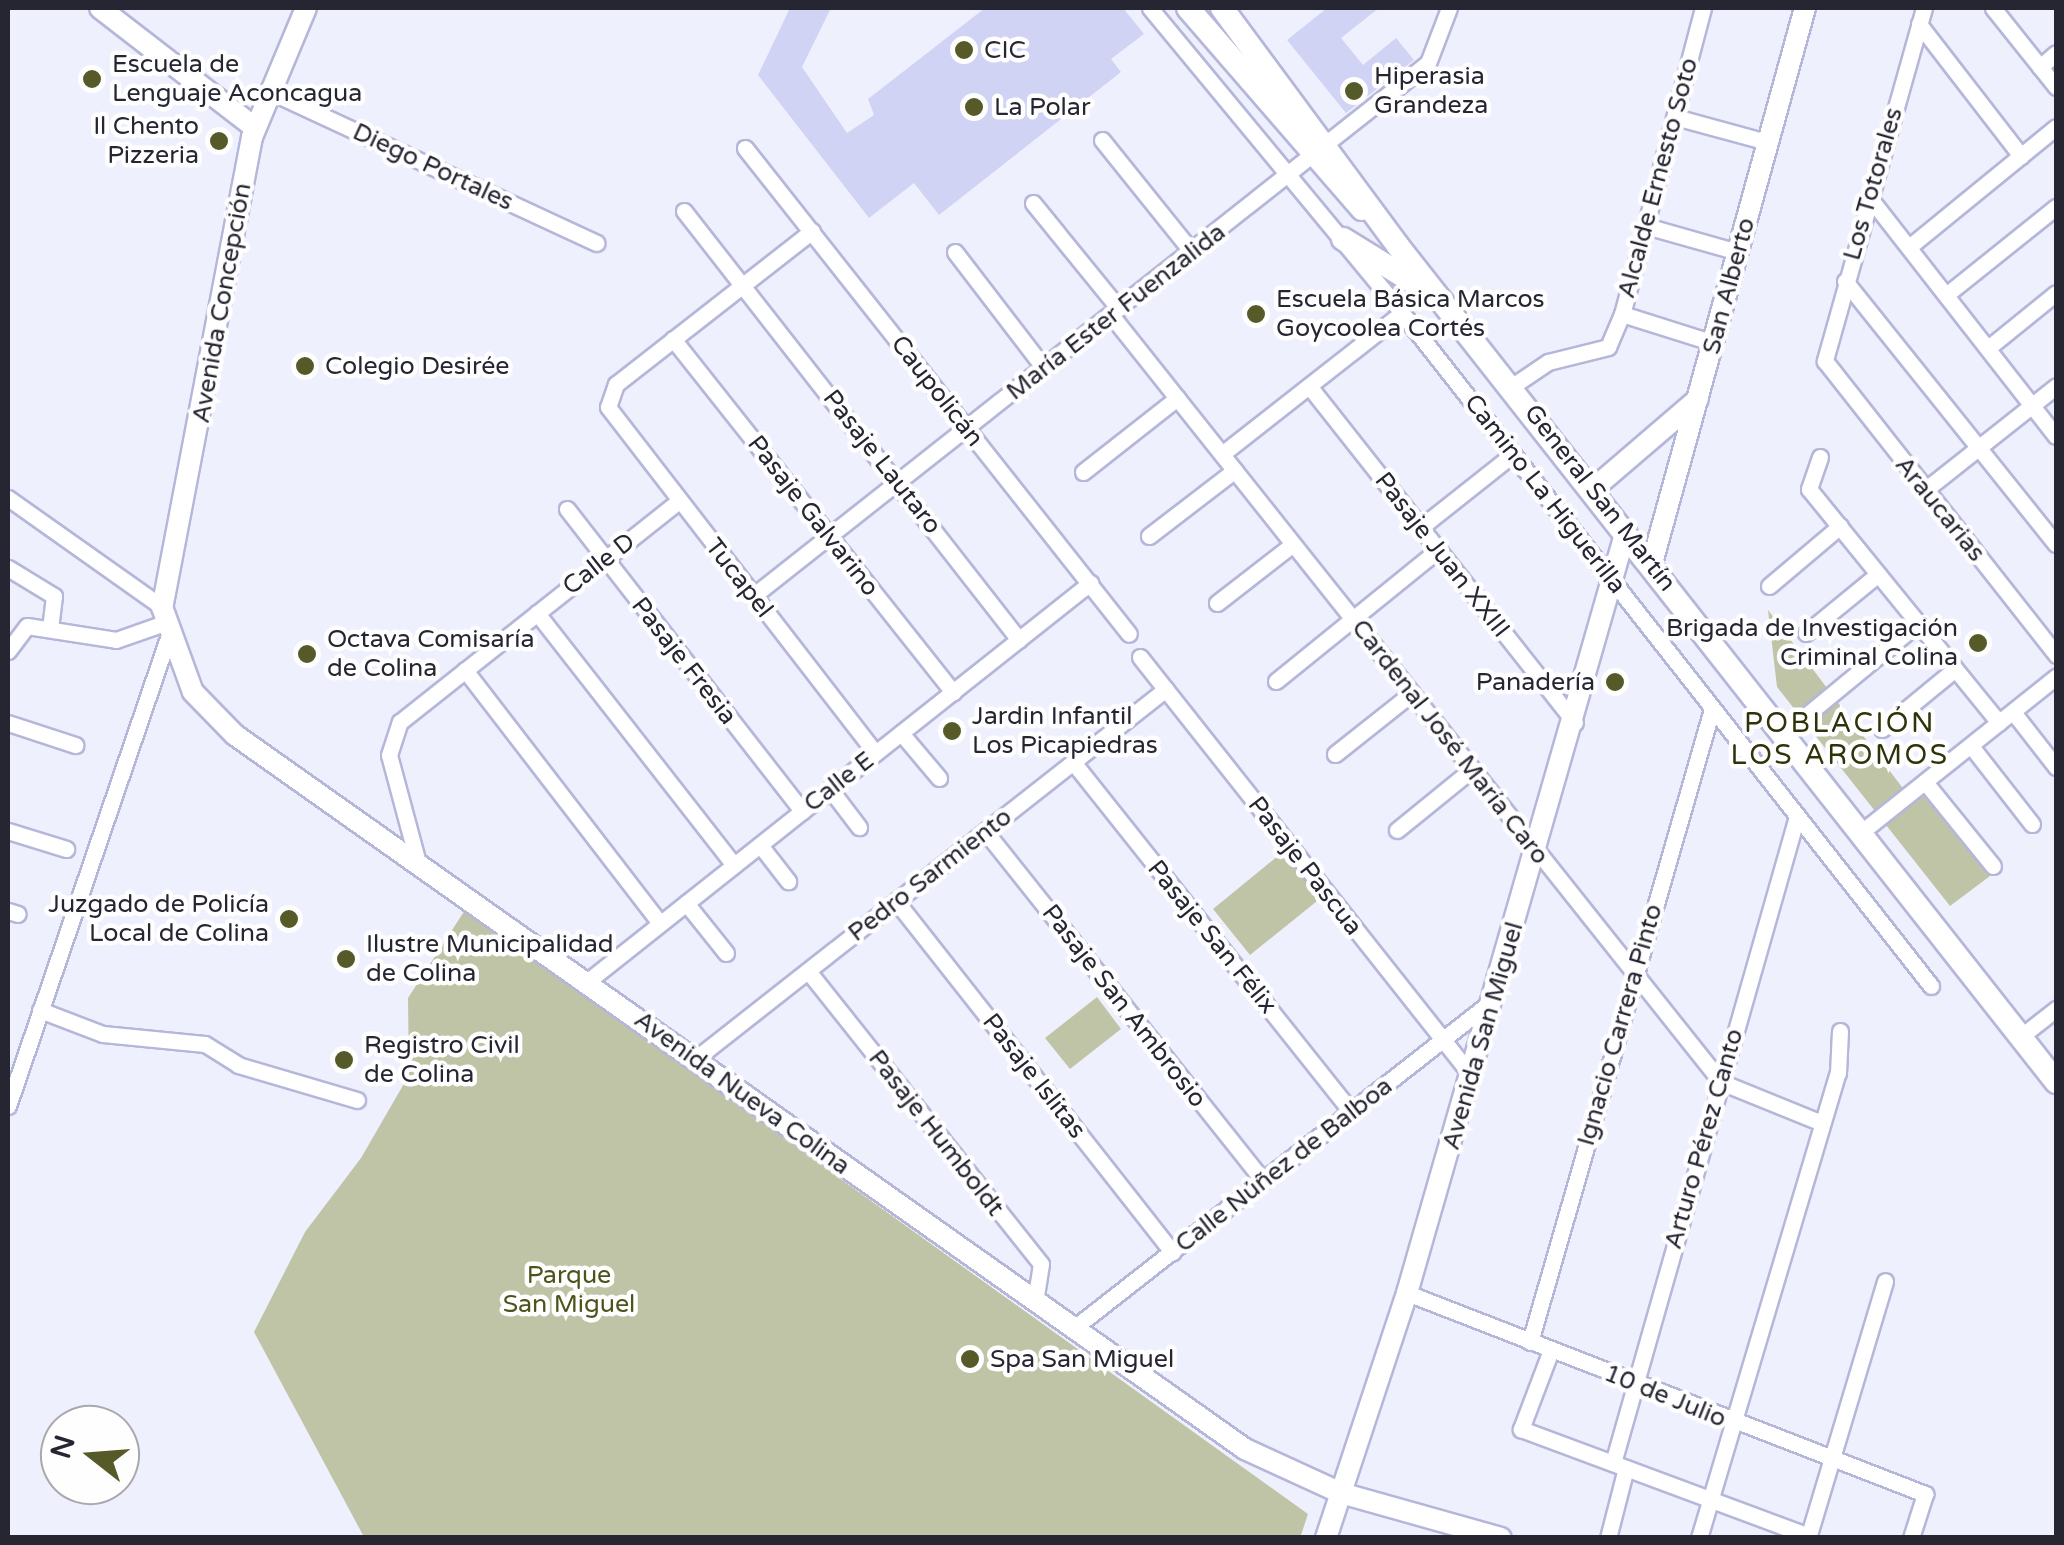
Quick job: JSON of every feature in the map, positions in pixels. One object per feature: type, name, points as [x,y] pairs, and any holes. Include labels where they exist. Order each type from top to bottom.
[{"type":"main road","name":"General San Martín","points":[[1188,8],[1321,152],[1443,301],[1864,830],[2024,1034],[2056,1082]]},
{"type":"main road","name":"General San Martín","points":[[1222,8],[1321,152]]},
{"type":"main road","points":[[1343,240],[1443,301]]},
{"type":"main road","name":"General San Martín","points":[[2024,1034],[2056,1060]]},
{"type":"street","points":[[100,8],[254,126]]},
{"type":"street","name":"Avenida Concepción","points":[[8,1106],[166,620],[254,126],[306,8]]},
{"type":"street","name":"Camino La Higuerilla","points":[[1150,8],[1343,240],[1931,986]]},
{"type":"street","name":"María Ester Fuenzalida","points":[[752,596],[1321,152],[1438,54],[1449,8]]},
{"type":"street","name":"Alcalde Ernesto Soto","points":[[1703,8],[1622,314],[1714,344]]},
{"type":"street","name":"San Alberto","points":[[1652,563],[1805,8]]},
{"type":"street","name":"Los Totorales","points":[[1825,361],[1924,8]]},
{"type":"street","points":[[1993,8],[2056,87]]},
{"type":"street","points":[[1920,24],[2021,156]]},
{"type":"street","points":[[2040,67],[2056,53]]},
{"type":"street","name":"Diego Portales","points":[[269,92],[596,243]]},
{"type":"street","points":[[1675,117],[1767,142]]},
{"type":"street","points":[[1909,247],[2056,127]]},
{"type":"street","points":[[1102,140],[1192,252]]},
{"type":"street","name":"Caupolicán","points":[[746,148],[1130,634]]},
{"type":"street","points":[[1869,196],[2056,436]]},
{"type":"street","name":"Cardenal José María Caro","points":[[1033,204],[1177,398],[1721,1082],[1748,1099],[1822,1123]]},
{"type":"street","points":[[1946,295],[2056,207]]},
{"type":"street","name":"Pasaje Lautaro","points":[[684,211],[745,284],[1019,640]]},
{"type":"street","points":[[1646,226],[1738,252]]},
{"type":"street","points":[[673,340],[812,232]]},
{"type":"street","points":[[954,252],[1044,368]]},
{"type":"street","points":[[1845,281],[2056,544]]},
{"type":"street","points":[[1988,348],[2056,293]]},
{"type":"street","points":[[1222,454],[1402,314]]},
{"type":"street","points":[[1511,387],[1548,362],[1608,347],[1622,314]]},
{"type":"street","name":"Tucapel","points":[[673,340],[616,384],[608,400],[679,501],[875,753]]},
{"type":"street","name":"Pasaje Galvarino","points":[[673,340],[953,692]]},
{"type":"street","name":"Araucarias","points":[[1825,361],[2056,655]]},
{"type":"street","name":"Pasaje Juan XXIII","points":[[1309,386],[1575,724]]},
{"type":"street","points":[[1925,490],[2056,386]]},
{"type":"street","points":[[1083,472],[1177,398]]},
{"type":"street","points":[[1593,490],[1700,398]]},
{"type":"street","points":[[1420,528],[1513,454]]},
{"type":"street","points":[[1820,457],[1809,488],[1999,723]]},
{"type":"street","points":[[1149,536],[1235,470]]},
{"type":"street","points":[[8,498],[166,620]]},
{"type":"street","name":"Calle D","points":[[418,863],[392,736],[465,670],[679,501]]},
{"type":"street","name":"Pasaje Fresia","points":[[567,509],[802,812]]},
{"type":"street","points":[[1769,586],[1840,526]]},
{"type":"street","name":"Avenida San Miguel","points":[[1326,1538],[1408,1293],[1575,724],[1626,531]]},
{"type":"street","points":[[1217,603],[1293,544]]},
{"type":"street","points":[[1276,681],[1438,550]]},
{"type":"street","points":[[8,568],[54,596],[50,628]]},
{"type":"street","points":[[1806,633],[1878,574]]},
{"type":"street","name":"Calle E","points":[[588,981],[1090,583]]},
{"type":"street","points":[[538,612],[734,864]]},
{"type":"street","points":[[8,617],[22,628],[50,628],[116,640],[166,620]]},
{"type":"street","name":"Avenida Nueva Colina","points":[[166,620],[193,692],[235,736],[588,981],[1245,1448],[1341,1493],[1501,1538]]},
{"type":"street","points":[[1786,732],[1918,623]]},
{"type":"street","points":[[8,650],[22,628]]},
{"type":"street","name":"Pasaje Pascua","points":[[1140,657],[1471,1075]]},
{"type":"street","points":[[1882,729],[1955,669]]},
{"type":"street","points":[[465,670],[660,923]]},
{"type":"street","points":[[1864,830],[2056,678]]},
{"type":"street","name":"Pedro Sarmiento","points":[[694,1060],[1166,690]]},
{"type":"street","points":[[1334,754],[1412,693]]},
{"type":"street","name":"Ignacio Carrera Pinto","points":[[1530,1342],[1712,709]]},
{"type":"street","points":[[2013,712],[2056,767]]},
{"type":"street","points":[[8,722],[75,745]]},
{"type":"street","points":[[901,733],[940,778]]},
{"type":"street","points":[[1970,746],[2032,824]]},
{"type":"street","name":"Pasaje San Félix","points":[[1073,762],[1352,1112]]},
{"type":"street","points":[[1397,830],[1472,769]]},
{"type":"street","points":[[1924,782],[1993,866]]},
{"type":"street","points":[[830,789],[859,827]]},
{"type":"street","name":"Arturo Pérez Canto","points":[[1608,1538],[1634,1382],[1797,816]]},
{"type":"street","points":[[8,831],[66,849]]},
{"type":"street","name":"Pasaje San Ambrosio","points":[[985,831],[1263,1181]]},
{"type":"street","points":[[760,844],[788,882]]},
{"type":"street","name":"Pasaje Islitas","points":[[896,901],[1172,1252]]},
{"type":"street","points":[[686,903],[726,952]]},
{"type":"street","name":"Pasaje Humboldt","points":[[808,970],[1040,1264],[1036,1302]]},
{"type":"street","name":"Calle Núñez de Balboa","points":[[1074,1328],[1493,1000]]},
{"type":"street","points":[[40,1010],[103,1034],[204,1044],[238,1066],[357,1100]]},
{"type":"street","points":[[2024,1034],[2056,1010]]},
{"type":"street","points":[[1699,1538],[1838,1074],[1840,1031]]},
{"type":"street","points":[[1551,1350],[1521,1429],[1808,1537],[1834,1464],[1885,1282]]},
{"type":"street","name":"10 de Julio","points":[[1408,1293],[1834,1464],[1925,1494],[1911,1538]]},
{"type":"green space","points":[[1768,610],[1911,799],[1922,794],[1990,876],[1950,906],[1777,687]]},
{"type":"green space","points":[[1289,847],[1327,893],[1250,955],[1213,909]]},
{"type":"green space","name":"Parque San Miguel","points":[[465,910],[1308,1514],[1300,1538],[364,1537],[254,1332],[305,1232],[361,1158],[409,1075],[408,998]]},
{"type":"green space","points":[[1097,997],[1121,1029],[1070,1069],[1045,1038]]},
{"type":"building","name":"La Polar","points":[[790,8],[831,8],[802,67],[847,133],[874,115],[868,99],[985,8],[1123,8],[1144,34],[1111,59],[1121,72],[939,215],[914,183],[869,218],[758,75]]},
{"type":"building","name":"Hiperasia Grandeza","points":[[1327,8],[1379,8],[1341,38],[1363,65],[1396,38],[1414,60],[1346,113],[1287,40]]},
{"type":"place","name":"CIC","points":[[964,50]]},
{"type":"place","name":"Escuela de Lenguaje Aconcagua","points":[[92,79]]},
{"type":"place","name":"Hiperasia Grandeza","points":[[1354,91]]},
{"type":"place","name":"La Polar","points":[[974,107]]},
{"type":"place","name":"Il Chento Pizzeria","points":[[219,141]]},
{"type":"place","name":"Escuela Básica Marcos Goycoolea Cortés","points":[[1256,314]]},
{"type":"place","name":"Colegio Desirée","points":[[305,366]]},
{"type":"place","name":"Brigada de Investigación Criminal Colina","points":[[1978,643]]},
{"type":"place","name":"Octava Comisaría de Colina","points":[[307,654]]},
{"type":"place","name":"Panadería","points":[[1615,682]]},
{"type":"place","name":"Jardin Infantil Los Picapiedras","points":[[952,731]]},
{"type":"place","name":"Juzgado de Policía Local de Colina","points":[[289,919]]},
{"type":"place","name":"Ilustre Municipalidad de Colina","points":[[346,959]]},
{"type":"place","name":"Registro Civil de Colina","points":[[344,1060]]},
{"type":"place","name":"Spa San Miguel","points":[[970,1359]]},
{"type":"district","name":"POBLACIÓN LOS AROMOS","points":[[1840,739]]}]
